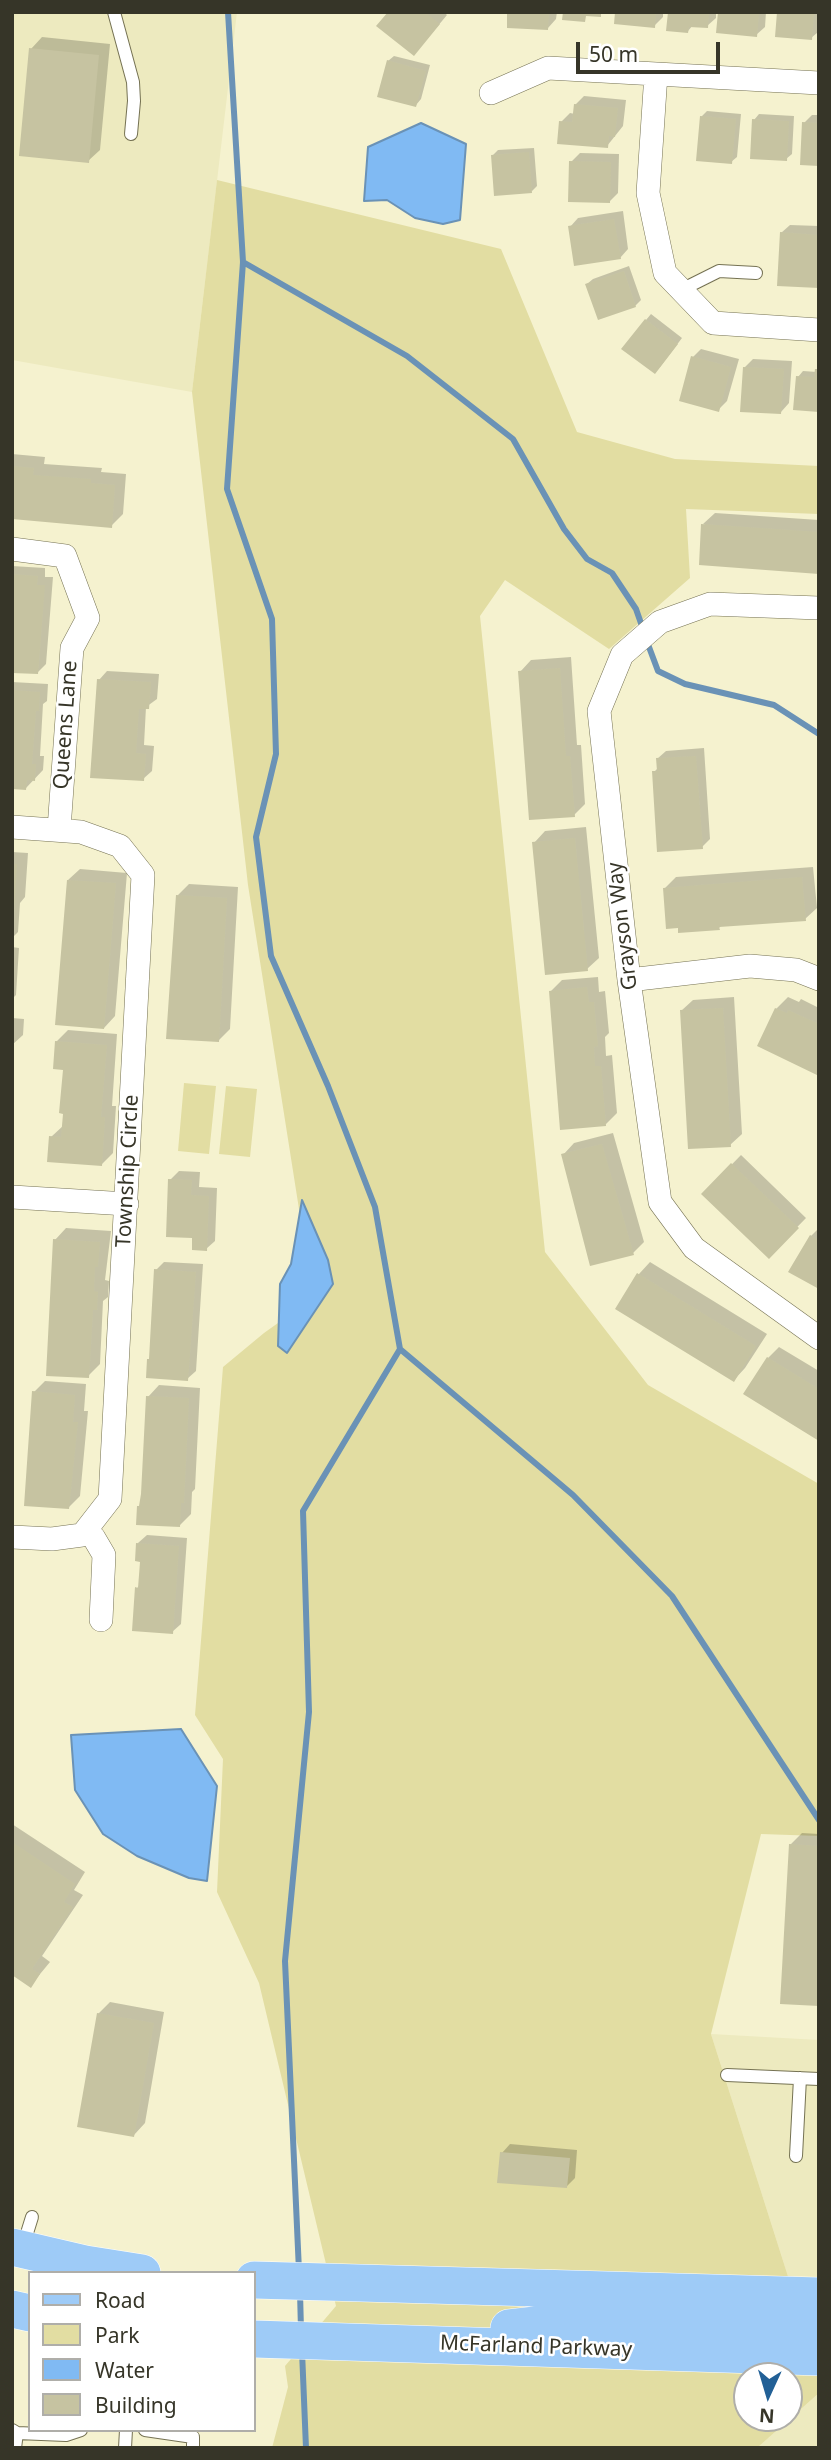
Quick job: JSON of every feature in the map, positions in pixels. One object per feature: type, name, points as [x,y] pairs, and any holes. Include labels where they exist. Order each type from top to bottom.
[{"type":"main road","points":[[22,2238],[85,2264],[129,2271]]},
{"type":"main road","points":[[256,2280],[819,2296]]},
{"type":"main road","points":[[447,2344],[511,2328],[580,2320],[819,2327]]},
{"type":"main road","name":"McFarland Parkway","points":[[256,2339],[819,2357]]},
{"type":"street","points":[[491,93],[548,68],[819,83]]},
{"type":"street","points":[[656,74],[648,194],[665,273],[713,323],[819,330]]},
{"type":"street","name":"Queens Lane","points":[[12,549],[65,556],[88,618],[72,648],[59,829]]},
{"type":"street","name":"Grayson Way","points":[[819,608],[710,604],[660,622],[622,655],[599,711],[629,980],[660,1202],[694,1248],[819,1338]]},
{"type":"street","name":"Township Circle","points":[[12,827],[80,832],[120,846],[144,875],[110,1499],[86,1530]]},
{"type":"street","points":[[629,980],[750,966],[796,970],[819,979]]},
{"type":"street","points":[[12,1197],[127,1204]]},
{"type":"street","points":[[12,1537],[51,1539],[82,1535],[86,1530],[104,1555],[101,1620]]},
{"type":"lane","points":[[114,12],[133,82],[131,134]]},
{"type":"lane","points":[[681,290],[719,271],[757,273]]},
{"type":"lane","points":[[727,2075],[819,2079]]},
{"type":"lane","points":[[796,2156],[800,2078]]},
{"type":"lane","points":[[16,2448],[14,2431],[66,2442]]},
{"type":"lane","points":[[159,2432],[193,2437],[193,2448]]},
{"type":"shaded area","points":[[12,12],[237,12],[192,392],[12,360]]},
{"type":"shaded area","points":[[711,2034],[819,2040],[819,2374]]},
{"type":"shaded area","points":[[819,2393],[819,2448],[757,2448],[775,2432],[803,2432],[803,2407]]},
{"type":"green space","points":[[217,180],[501,249],[577,432],[675,459],[819,466],[819,514],[686,509],[690,578],[609,649],[505,580],[480,616],[545,1252],[648,1385],[819,1484],[819,1836],[761,1834],[711,2034],[819,2374],[819,2393],[803,2407],[803,2362],[733,2362],[733,2432],[775,2432],[757,2448],[272,2448],[288,2387],[285,2366],[336,2306],[259,1983],[217,1892],[223,1759],[195,1715],[223,1367],[313,1298],[248,885],[192,392]]},
{"type":"green space","points":[[184,1083],[216,1086],[209,1154],[178,1151]]},
{"type":"green space","points":[[226,1086],[257,1089],[250,1157],[219,1154]]},
{"type":"water","points":[[421,123],[466,144],[460,220],[443,224],[415,218],[387,200],[364,201],[368,147]]},
{"type":"water","points":[[302,1200],[328,1260],[333,1284],[287,1353],[278,1346],[280,1284],[291,1264]]},
{"type":"water","points":[[181,1729],[217,1786],[207,1881],[189,1878],[137,1856],[103,1834],[75,1790],[71,1735]]},
{"type":"building","points":[[388,12],[425,12],[440,24],[414,56],[376,26]]},
{"type":"building","points":[[507,12],[549,12],[548,30],[507,28]]},
{"type":"building","points":[[563,12],[601,12],[601,17],[586,16],[585,22],[562,20]]},
{"type":"building","points":[[615,12],[656,12],[655,28],[614,24]]},
{"type":"building","points":[[668,12],[709,12],[708,28],[689,27],[688,33],[666,31]]},
{"type":"building","points":[[718,12],[759,12],[757,37],[716,33]]},
{"type":"building","points":[[777,12],[814,12],[812,40],[775,37]]},
{"type":"building","points":[[29,48],[99,55],[89,163],[19,156]]},
{"type":"building","points":[[387,60],[426,71],[416,107],[377,97]]},
{"type":"building","points":[[574,104],[618,108],[615,137],[609,136],[608,148],[557,144],[559,121],[572,122]]},
{"type":"building","points":[[700,116],[736,119],[732,164],[696,161]]},
{"type":"building","points":[[752,119],[789,121],[787,161],[750,159]]},
{"type":"building","points":[[802,122],[819,123],[819,166],[800,165]]},
{"type":"building","points":[[529,152],[532,193],[494,196],[491,155]]},
{"type":"building","points":[[569,161],[611,162],[610,203],[568,202]]},
{"type":"building","points":[[614,219],[621,259],[574,266],[568,226]]},
{"type":"building","points":[[780,232],[819,235],[819,288],[777,286]]},
{"type":"building","points":[[624,271],[636,307],[598,320],[585,284]]},
{"type":"building","points":[[645,319],[678,344],[655,374],[621,349]]},
{"type":"building","points":[[691,356],[731,367],[719,412],[679,401]]},
{"type":"building","points":[[743,367],[784,369],[781,414],[740,412]]},
{"type":"building","points":[[815,369],[819,369],[819,412],[793,410],[796,376],[814,377]]},
{"type":"building","points":[[12,466],[34,468],[33,475],[91,479],[91,483],[115,485],[112,528],[12,519]]},
{"type":"building","points":[[701,524],[819,532],[819,574],[699,565]]},
{"type":"building","points":[[12,574],[38,576],[37,585],[45,585],[38,674],[12,673]]},
{"type":"building","points":[[560,668],[566,756],[570,756],[575,817],[529,820],[518,671]]},
{"type":"building","points":[[97,679],[151,682],[149,709],[139,709],[136,753],[146,754],[144,781],[90,778]]},
{"type":"building","points":[[12,690],[40,692],[32,764],[36,764],[35,781],[27,780],[26,790],[12,789]]},
{"type":"building","points":[[696,756],[703,849],[657,852],[652,771],[657,771],[656,758]]},
{"type":"building","points":[[575,838],[588,971],[545,975],[532,842]]},
{"type":"building","points":[[12,864],[17,864],[14,912],[12,912]]},
{"type":"building","points":[[802,877],[806,921],[719,927],[720,930],[678,933],[678,928],[666,929],[663,888]]},
{"type":"building","points":[[67,880],[116,883],[104,1029],[55,1025]]},
{"type":"building","points":[[176,895],[227,898],[219,1042],[166,1039]]},
{"type":"building","points":[[587,987],[589,1002],[594,1002],[598,1046],[594,1047],[595,1066],[601,1066],[606,1126],[560,1130],[549,991]]},
{"type":"building","points":[[723,1008],[731,1147],[688,1149],[680,1010]]},
{"type":"building","points":[[775,1008],[787,1013],[788,1010],[819,1024],[819,1076],[757,1046]]},
{"type":"building","points":[[55,1041],[107,1045],[101,1117],[105,1117],[102,1166],[47,1162],[49,1136],[61,1137],[63,1114],[59,1113],[63,1070],[53,1069]]},
{"type":"building","points":[[602,1144],[634,1255],[590,1266],[561,1154]]},
{"type":"building","points":[[731,1163],[799,1228],[769,1259],[701,1194]]},
{"type":"building","points":[[168,1179],[192,1180],[191,1195],[209,1196],[207,1251],[192,1250],[192,1238],[166,1237]]},
{"type":"building","points":[[810,1235],[819,1240],[819,1289],[788,1272]]},
{"type":"building","points":[[53,1239],[100,1242],[98,1267],[95,1267],[94,1291],[98,1292],[97,1310],[93,1310],[89,1378],[46,1376]]},
{"type":"building","points":[[154,1269],[196,1272],[188,1381],[146,1378]]},
{"type":"building","points":[[637,1273],[756,1346],[734,1382],[615,1309]]},
{"type":"building","points":[[767,1357],[819,1389],[819,1441],[743,1394]]},
{"type":"building","points":[[32,1391],[75,1395],[73,1422],[78,1422],[69,1509],[24,1506]]},
{"type":"building","points":[[146,1396],[189,1398],[184,1503],[181,1503],[180,1527],[136,1525],[141,1494]]},
{"type":"building","points":[[136,1543],[179,1546],[173,1634],[132,1631],[140,1562],[135,1561]]},
{"type":"building","points":[[12,1842],[75,1884],[64,1902],[73,1907],[32,1969],[40,1974],[31,1988],[12,1975]]},
{"type":"building","points":[[789,1844],[819,1846],[819,2006],[780,2004]]},
{"type":"building","points":[[97,2013],[154,2023],[134,2137],[77,2127]]},
{"type":"building","points":[[500,2152],[570,2158],[567,2188],[497,2183]]},
{"type":"waterway","points":[[228,12],[243,262],[227,489],[272,619],[276,754],[256,837],[271,956],[328,1086],[375,1207],[400,1349],[573,1495],[672,1596],[819,1820]]},
{"type":"waterway","points":[[243,262],[407,356],[513,439],[564,529],[587,559],[612,573],[636,609],[643,629]]},
{"type":"waterway","points":[[646,639],[658,671],[685,684],[774,705],[819,734]]},
{"type":"waterway","points":[[299,2271],[285,1961],[309,1712],[303,1511],[400,1349]]},
{"type":"waterway","points":[[300,2292],[301,2330]]},
{"type":"waterway","points":[[302,2351],[306,2448]]}]
